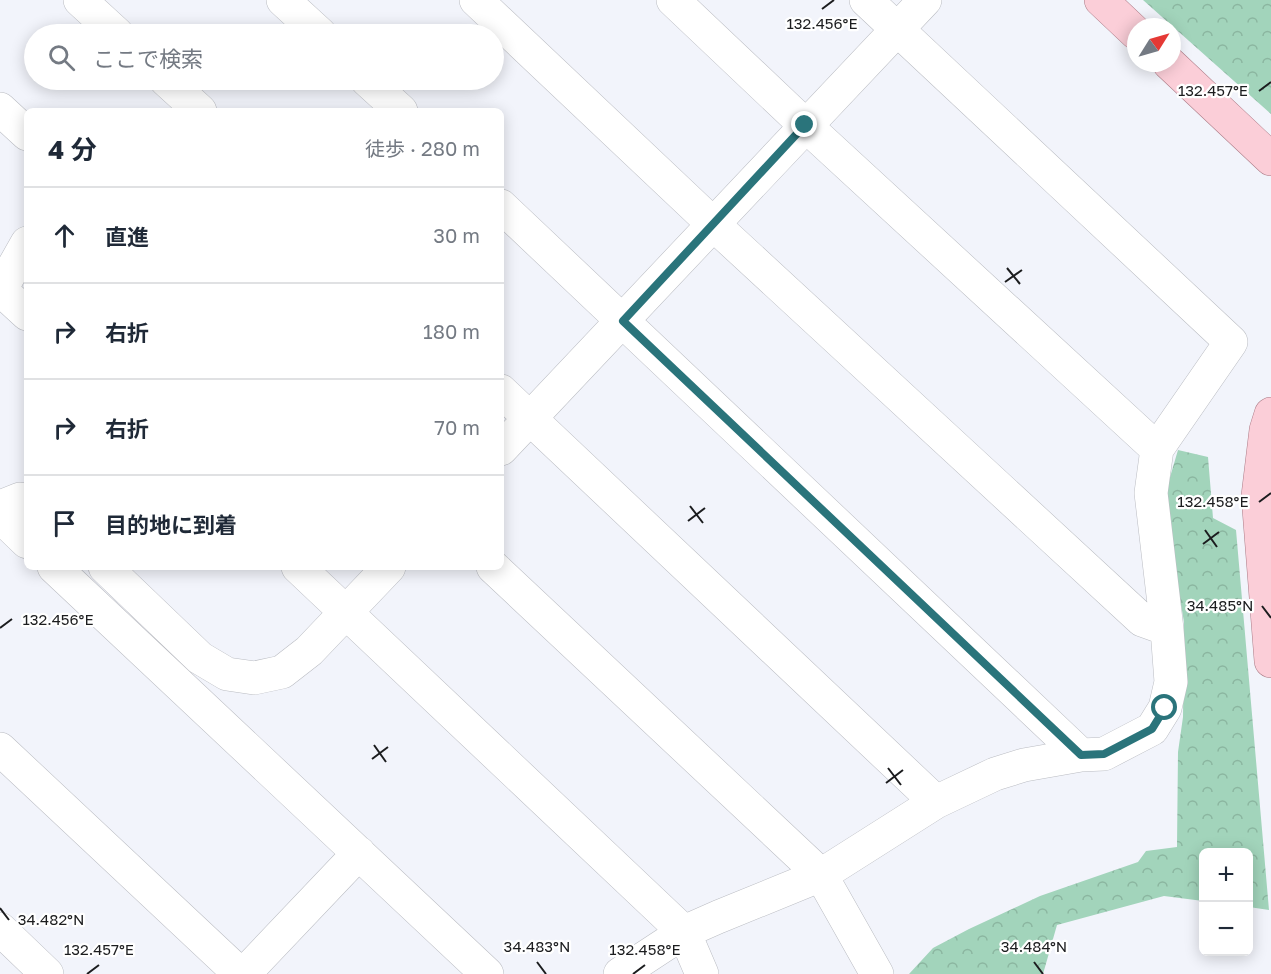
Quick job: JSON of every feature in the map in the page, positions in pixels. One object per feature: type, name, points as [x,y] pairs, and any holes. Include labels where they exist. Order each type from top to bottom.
[{"type":"main road","points":[[1101,0],[1127,25]]},
{"type":"main road","points":[[1178,72],[1271,159]]},
{"type":"main road","points":[[1271,414],[1266,430],[1258,496],[1271,661]]},
{"type":"street","points":[[80,0],[106,24]]},
{"type":"street","points":[[283,0],[309,24]]},
{"type":"street","points":[[476,0],[501,24]]},
{"type":"street","points":[[673,0],[805,125],[1157,449]]},
{"type":"street","points":[[620,974],[684,932],[718,916],[822,875],[936,802],[995,774],[1024,765],[1081,755],[1104,754],[1152,729],[1165,708],[1171,682],[1151,493],[1157,449],[1231,342],[866,0]]},
{"type":"street","points":[[504,446],[925,0]]},
{"type":"street","points":[[504,26],[713,224],[1142,620],[1167,629]]},
{"type":"street","points":[[177,90],[197,108]]},
{"type":"street","points":[[378,90],[398,108]]},
{"type":"street","points":[[0,109],[24,131]]},
{"type":"street","points":[[504,209],[1081,755]]},
{"type":"street","points":[[24,249],[1,291],[24,311]]},
{"type":"street","points":[[504,394],[936,802]]},
{"type":"street","points":[[0,507],[21,500],[24,502]]},
{"type":"street","points":[[0,516],[24,539]]},
{"type":"street","points":[[57,570],[487,974]]},
{"type":"street","points":[[108,570],[200,658],[227,674],[254,678],[282,672],[309,651],[386,570]]},
{"type":"street","points":[[301,570],[684,932],[702,974]]},
{"type":"street","points":[[496,570],[822,875],[877,974]]},
{"type":"street","points":[[0,749],[242,974],[359,854]]},
{"type":"street","points":[[0,929],[47,974]]},
{"type":"green space","points":[[1143,0],[1271,0],[1271,114],[1181,34],[1181,18],[1163,18]]},
{"type":"green space","points":[[1178,450],[1208,457],[1213,518],[1236,530],[1269,910],[1253,908],[1253,848],[1199,848],[1199,900],[1164,896],[1057,925],[1043,974],[909,974],[933,948],[969,929],[1040,896],[1138,862],[1146,851],[1177,847],[1178,752],[1183,717],[1184,622],[1163,501]]},
{"type":"route","points":[[805,125],[623,321],[1081,755],[1104,754],[1152,729],[1165,708]]}]
